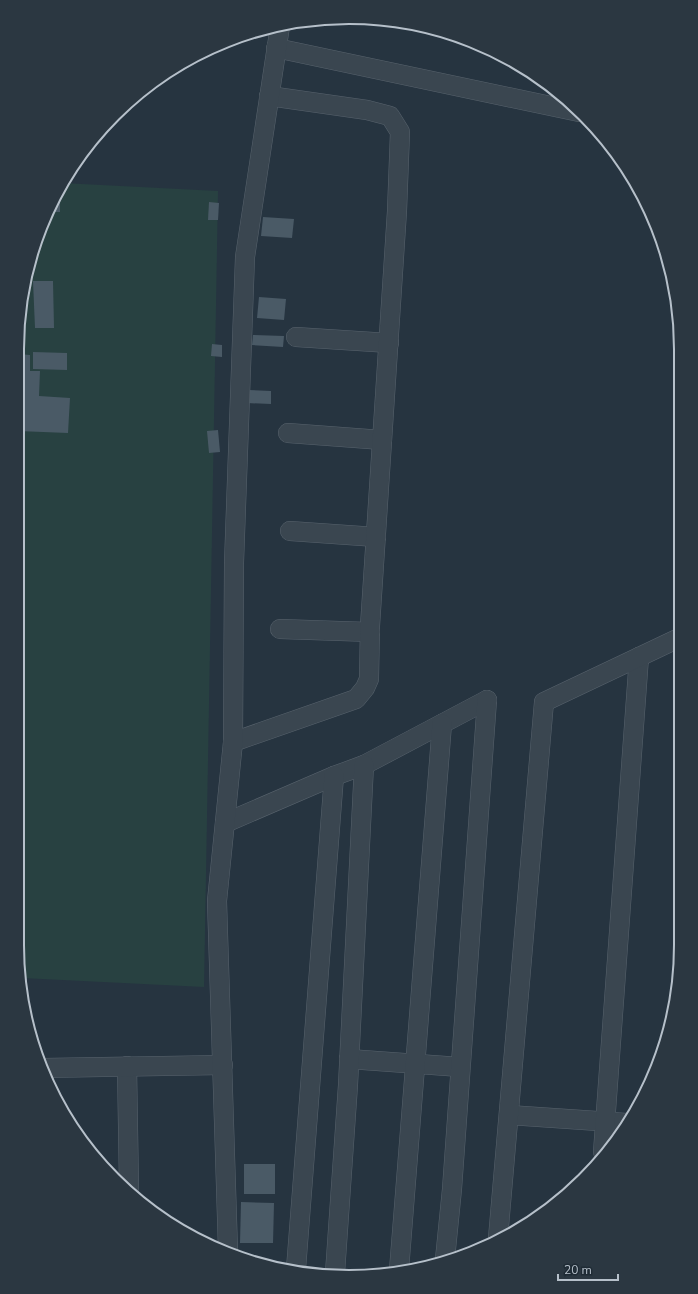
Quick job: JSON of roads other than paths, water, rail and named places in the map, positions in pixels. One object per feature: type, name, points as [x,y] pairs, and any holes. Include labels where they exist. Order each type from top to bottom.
[{"type":"street","points":[[228,1246],[218,901],[233,742],[234,562],[246,257],[278,32]]},
{"type":"street","points":[[276,48],[568,110]]},
{"type":"street","points":[[233,742],[356,699],[365,688],[369,679],[370,632],[397,211],[400,132],[390,116],[367,110],[269,96]]},
{"type":"street","points":[[296,337],[389,343]]},
{"type":"street","points":[[288,433],[382,440]]},
{"type":"street","points":[[290,531],[376,537]]},
{"type":"street","points":[[280,629],[370,632]]},
{"type":"street","points":[[498,1233],[544,702],[674,640]]},
{"type":"street","points":[[603,1147],[640,657]]},
{"type":"street","points":[[225,823],[334,776],[364,765],[487,700],[445,1255]]},
{"type":"street","points":[[399,1266],[442,724]]},
{"type":"street","points":[[335,1269],[349,1059],[364,765]]},
{"type":"street","points":[[296,1265],[334,776]]},
{"type":"street","points":[[349,1059],[460,1067]]},
{"type":"street","points":[[49,1068],[223,1065]]},
{"type":"street","points":[[127,1066],[129,1184]]},
{"type":"street","points":[[509,1115],[621,1122]]}]
